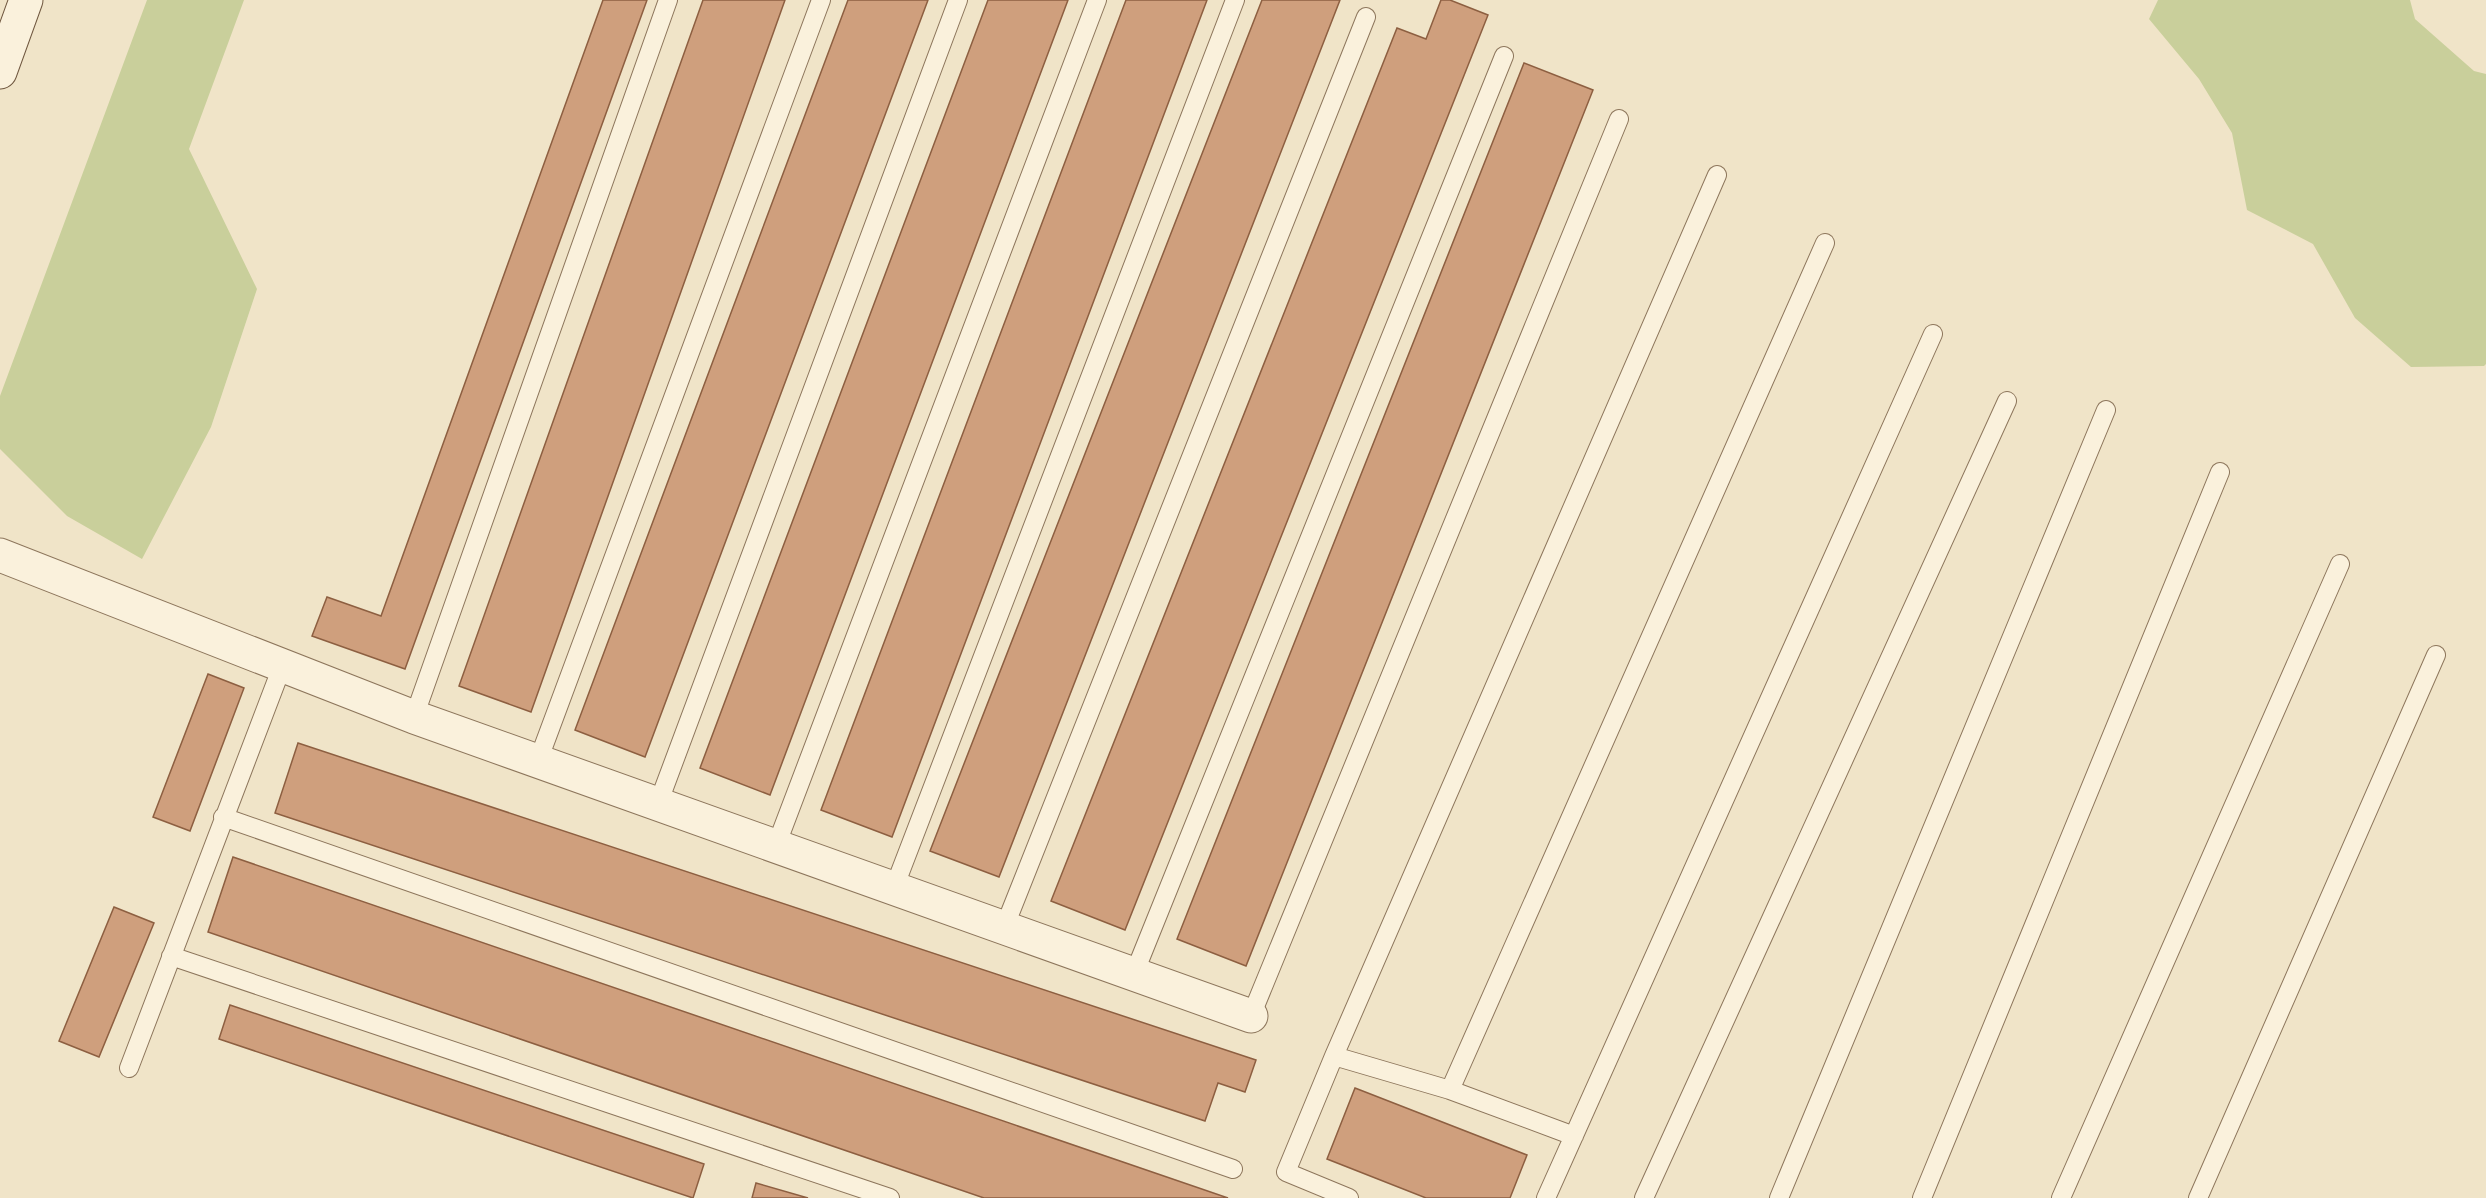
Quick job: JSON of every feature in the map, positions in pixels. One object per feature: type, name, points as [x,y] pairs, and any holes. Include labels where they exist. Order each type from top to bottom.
[{"type":"street","points":[[0,72],[26,0]]},
{"type":"street","points":[[0,555],[414,717],[1251,1016]]},
{"type":"lane","points":[[414,717],[668,0]]},
{"type":"lane","points":[[538,761],[821,0]]},
{"type":"lane","points":[[658,804],[958,0]]},
{"type":"lane","points":[[776,846],[1097,0]]},
{"type":"lane","points":[[894,888],[1235,0]]},
{"type":"lane","points":[[1004,928],[1366,17]]},
{"type":"lane","points":[[1134,974],[1504,56]]},
{"type":"lane","points":[[1251,1016],[1619,119]]},
{"type":"lane","points":[[1349,1198],[1286,1172],[1334,1056],[1717,175]]},
{"type":"lane","points":[[1450,1090],[1826,243]]},
{"type":"lane","points":[[1546,1198],[1933,334]]},
{"type":"lane","points":[[1644,1198],[2007,401]]},
{"type":"lane","points":[[1779,1198],[2106,410]]},
{"type":"lane","points":[[1922,1198],[2220,472]]},
{"type":"lane","points":[[2061,1198],[2340,564]]},
{"type":"lane","points":[[2198,1198],[2436,655]]},
{"type":"lane","points":[[129,1068],[283,664]]},
{"type":"lane","points":[[223,817],[1233,1169]]},
{"type":"lane","points":[[171,956],[890,1198]]},
{"type":"lane","points":[[1334,1056],[1450,1090],[1574,1136]]},
{"type":"green space","points":[[147,0],[244,0],[189,149],[257,289],[211,427],[142,559],[67,516],[0,449],[0,396]]},
{"type":"green space","points":[[2158,0],[2410,0],[2415,19],[2474,71],[2486,74],[2486,364],[2484,366],[2411,367],[2355,318],[2313,244],[2247,210],[2232,133],[2199,79],[2149,19]]},
{"type":"building","points":[[603,0],[647,0],[405,669],[312,636],[327,597],[381,616]]},
{"type":"building","points":[[703,0],[785,0],[531,712],[459,686]]},
{"type":"building","points":[[848,0],[928,0],[645,757],[575,730]]},
{"type":"building","points":[[988,0],[1068,0],[770,795],[700,768]]},
{"type":"building","points":[[1126,0],[1207,0],[892,837],[821,810]]},
{"type":"building","points":[[1262,0],[1340,0],[999,877],[930,851]]},
{"type":"building","points":[[1441,0],[1450,0],[1488,15],[1125,930],[1051,901],[1397,28],[1426,39]]},
{"type":"building","points":[[1524,63],[1593,90],[1246,966],[1177,939]]},
{"type":"building","points":[[208,674],[244,688],[190,831],[153,817]]},
{"type":"building","points":[[298,743],[1256,1060],[1245,1092],[1218,1083],[1205,1121],[275,813]]},
{"type":"building","points":[[233,857],[1228,1198],[984,1198],[208,932]]},
{"type":"building","points":[[114,907],[154,923],[99,1057],[59,1041]]},
{"type":"building","points":[[230,1005],[704,1164],[693,1198],[219,1039]]},
{"type":"building","points":[[1355,1088],[1527,1155],[1510,1198],[1426,1198],[1327,1159]]},
{"type":"building","points":[[756,1183],[808,1198],[752,1198]]}]
